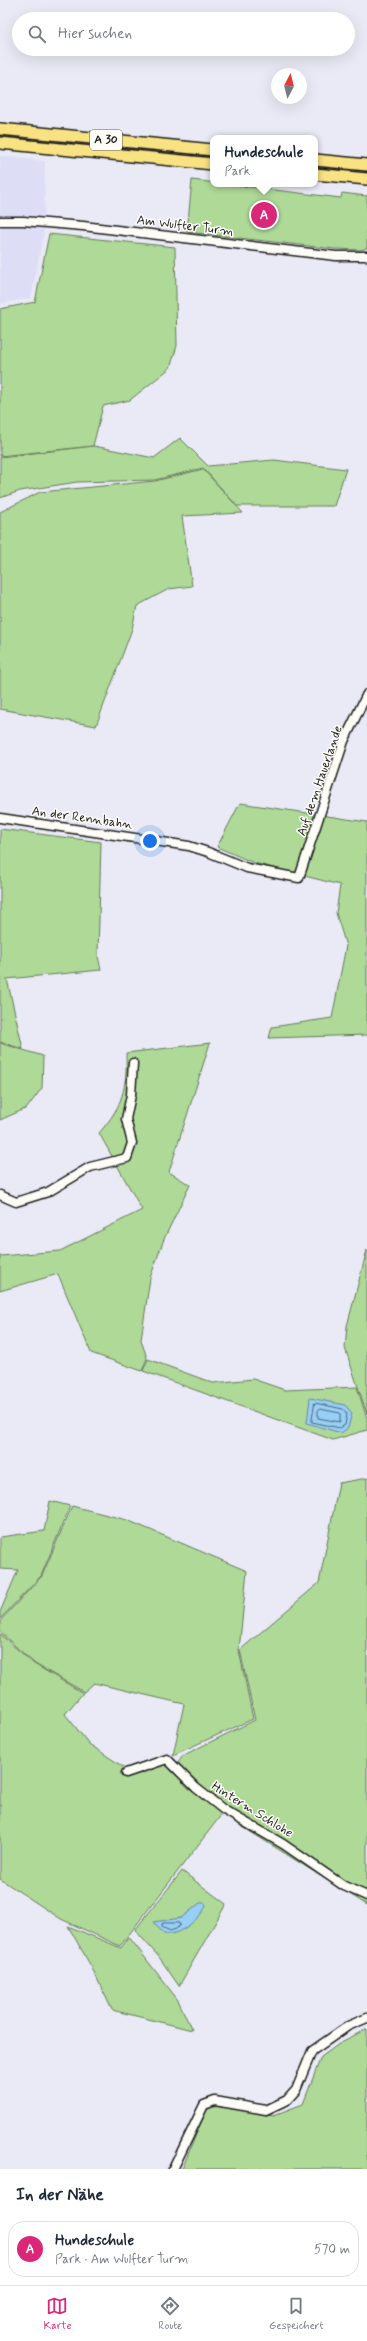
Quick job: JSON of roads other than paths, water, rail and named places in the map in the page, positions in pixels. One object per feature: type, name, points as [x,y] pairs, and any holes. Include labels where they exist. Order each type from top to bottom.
[{"type":"highway","name":"A 30","points":[[0,129],[210,150]]},
{"type":"highway","name":"A 30","points":[[0,143],[210,164]]},
{"type":"highway","points":[[318,160],[367,165]]},
{"type":"highway","points":[[318,174],[367,179]]},
{"type":"street","name":"Am Wulfter Turm","points":[[0,221],[23,221],[83,226],[336,256],[367,256]]},
{"type":"street","name":"Auf dem Hauerlande","points":[[299,878],[344,742],[367,694]]},
{"type":"street","name":"An der Rennbahn","points":[[0,818],[189,846],[247,868],[299,878]]},
{"type":"street","points":[[0,1195],[16,1202],[48,1192],[90,1167],[128,1158],[132,1143],[126,1119],[131,1095],[133,1063]]},
{"type":"street","name":"Hinterm Schlohe","points":[[126,1773],[167,1759],[196,1788],[224,1810],[283,1844],[344,1886],[367,1896]]},
{"type":"street","points":[[173,2169],[204,2105],[215,2101],[266,2110],[287,2100],[296,2090],[312,2051],[348,2026],[367,2018]]},
{"type":"water","points":[[310,1398],[345,1405],[352,1413],[348,1428],[341,1433],[307,1423]]},
{"type":"water","points":[[200,1903],[205,1903],[206,1906],[199,1916],[188,1926],[176,1933],[164,1934],[153,1922],[181,1918]]},
{"type":"place","name":"Hundeschule","points":[[264,215]]}]
